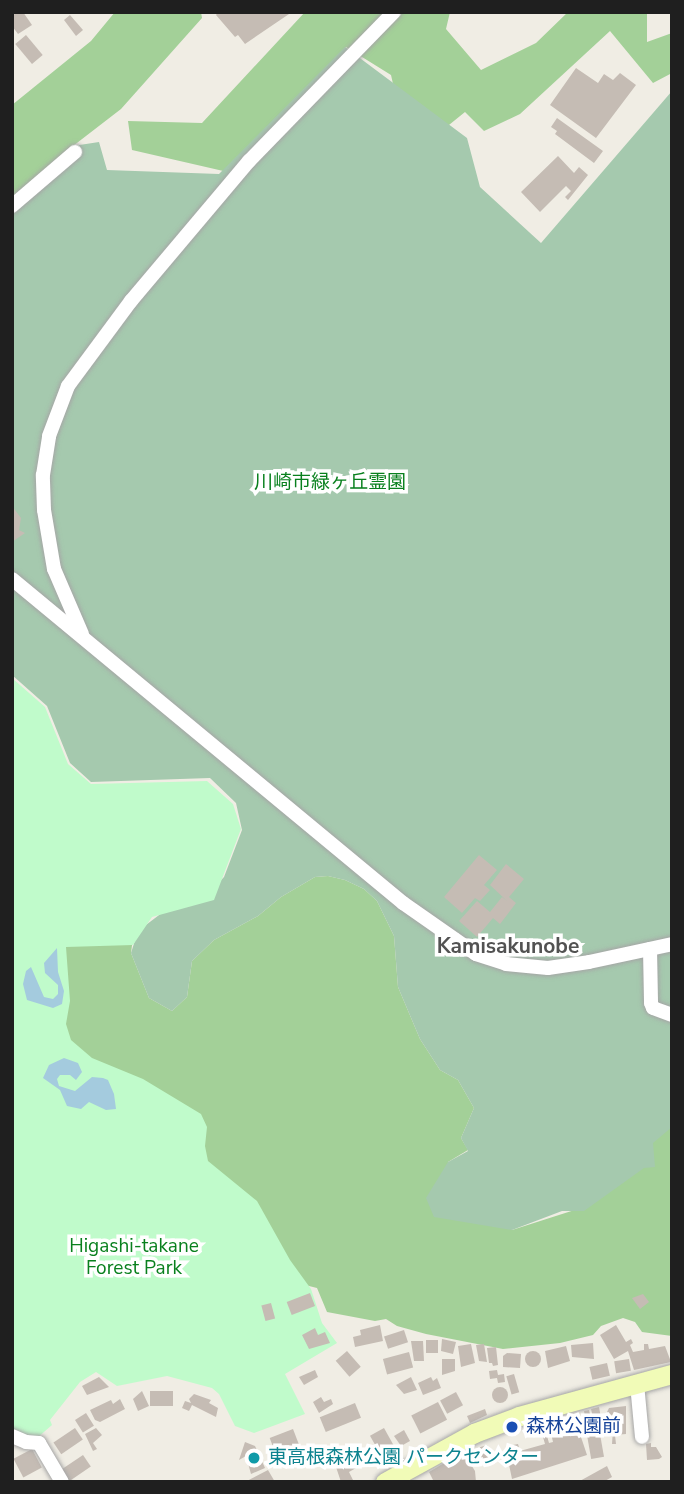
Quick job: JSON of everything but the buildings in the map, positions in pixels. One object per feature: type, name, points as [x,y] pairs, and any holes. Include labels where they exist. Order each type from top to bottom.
[{"type":"street","points":[[83,636],[54,569],[44,498],[43,475],[49,436],[68,386],[131,301],[249,161],[394,12]]},
{"type":"street","points":[[12,206],[75,152]]},
{"type":"street","points":[[12,579],[403,903],[476,954],[506,964],[548,968],[672,944]]},
{"type":"street","points":[[650,949],[650,1003],[653,1008],[672,1015]]},
{"type":"street","points":[[385,1482],[474,1433],[519,1416],[672,1374]]},
{"type":"street","points":[[637,1384],[642,1437]]},
{"type":"street","points":[[12,1436],[26,1442],[39,1443],[62,1482]]},
{"type":"green space","points":[[115,12],[201,12],[202,18],[121,109],[73,146],[12,200],[12,105],[91,41]]},
{"type":"green space","points":[[305,12],[450,12],[446,29],[481,70],[536,43],[568,12],[647,12],[647,42],[672,33],[672,73],[653,83],[610,31],[520,114],[484,131],[465,112],[402,163],[398,106],[391,75],[346,47],[232,173],[132,150],[128,121],[202,123]]},
{"type":"green space","name":"川崎市緑ヶ丘霊園","points":[[345,47],[467,138],[480,187],[541,243],[672,91],[672,1127],[653,1143],[655,1167],[644,1168],[584,1211],[562,1211],[512,1230],[434,1217],[426,1198],[448,1162],[468,1151],[461,1138],[474,1108],[458,1080],[440,1070],[420,1039],[398,987],[394,936],[377,901],[364,889],[345,880],[328,876],[315,877],[281,897],[258,916],[214,940],[192,961],[187,997],[172,1011],[149,998],[131,953],[138,931],[167,909],[208,894],[224,877],[242,830],[236,803],[210,778],[91,782],[70,763],[47,706],[12,675],[12,197],[73,146],[99,142],[107,170],[219,174]]},
{"type":"green space","name":"Higashi-takane Forest Park","points":[[12,678],[45,707],[68,764],[91,784],[207,781],[233,804],[241,829],[214,900],[152,917],[133,945],[66,947],[70,1001],[66,1024],[71,1040],[92,1058],[143,1079],[201,1114],[207,1127],[205,1146],[208,1161],[257,1201],[290,1260],[311,1289],[322,1323],[337,1343],[285,1374],[305,1414],[254,1433],[235,1426],[219,1394],[212,1388],[167,1376],[117,1386],[96,1372],[80,1382],[50,1420],[52,1425],[37,1438],[12,1430]]},
{"type":"green space","points":[[12,685],[160,907],[134,930],[131,953],[149,998],[172,1011],[187,997],[192,961],[214,940],[258,916],[281,897],[315,877],[328,876],[345,880],[364,889],[377,901],[394,936],[398,987],[420,1039],[440,1070],[458,1080],[474,1108],[461,1138],[468,1150],[448,1162],[512,1230],[584,1207],[672,1055],[672,1336],[642,1332],[635,1322],[623,1318],[601,1326],[593,1335],[560,1343],[503,1349],[426,1334],[397,1326],[386,1319],[375,1321],[327,1312],[317,1288],[305,1285],[67,1049]]},
{"type":"water","points":[[57,948],[58,972],[64,991],[62,1004],[53,1008],[27,1000],[23,984],[26,971],[31,967],[44,997],[53,999],[58,994],[58,985],[45,973],[44,963]]},
{"type":"water","points":[[64,1058],[78,1063],[82,1072],[76,1080],[70,1075],[60,1075],[57,1079],[59,1086],[75,1091],[92,1077],[108,1080],[116,1109],[106,1110],[89,1102],[81,1109],[67,1106],[60,1090],[43,1078],[49,1065]]},
{"type":"place","name":"森林公園前","points":[[512,1427]]},
{"type":"place","name":"東高根森林公園 パークセンター","points":[[254,1458]]},
{"type":"district","name":"Kamisakunobe","points":[[508,946]]}]
